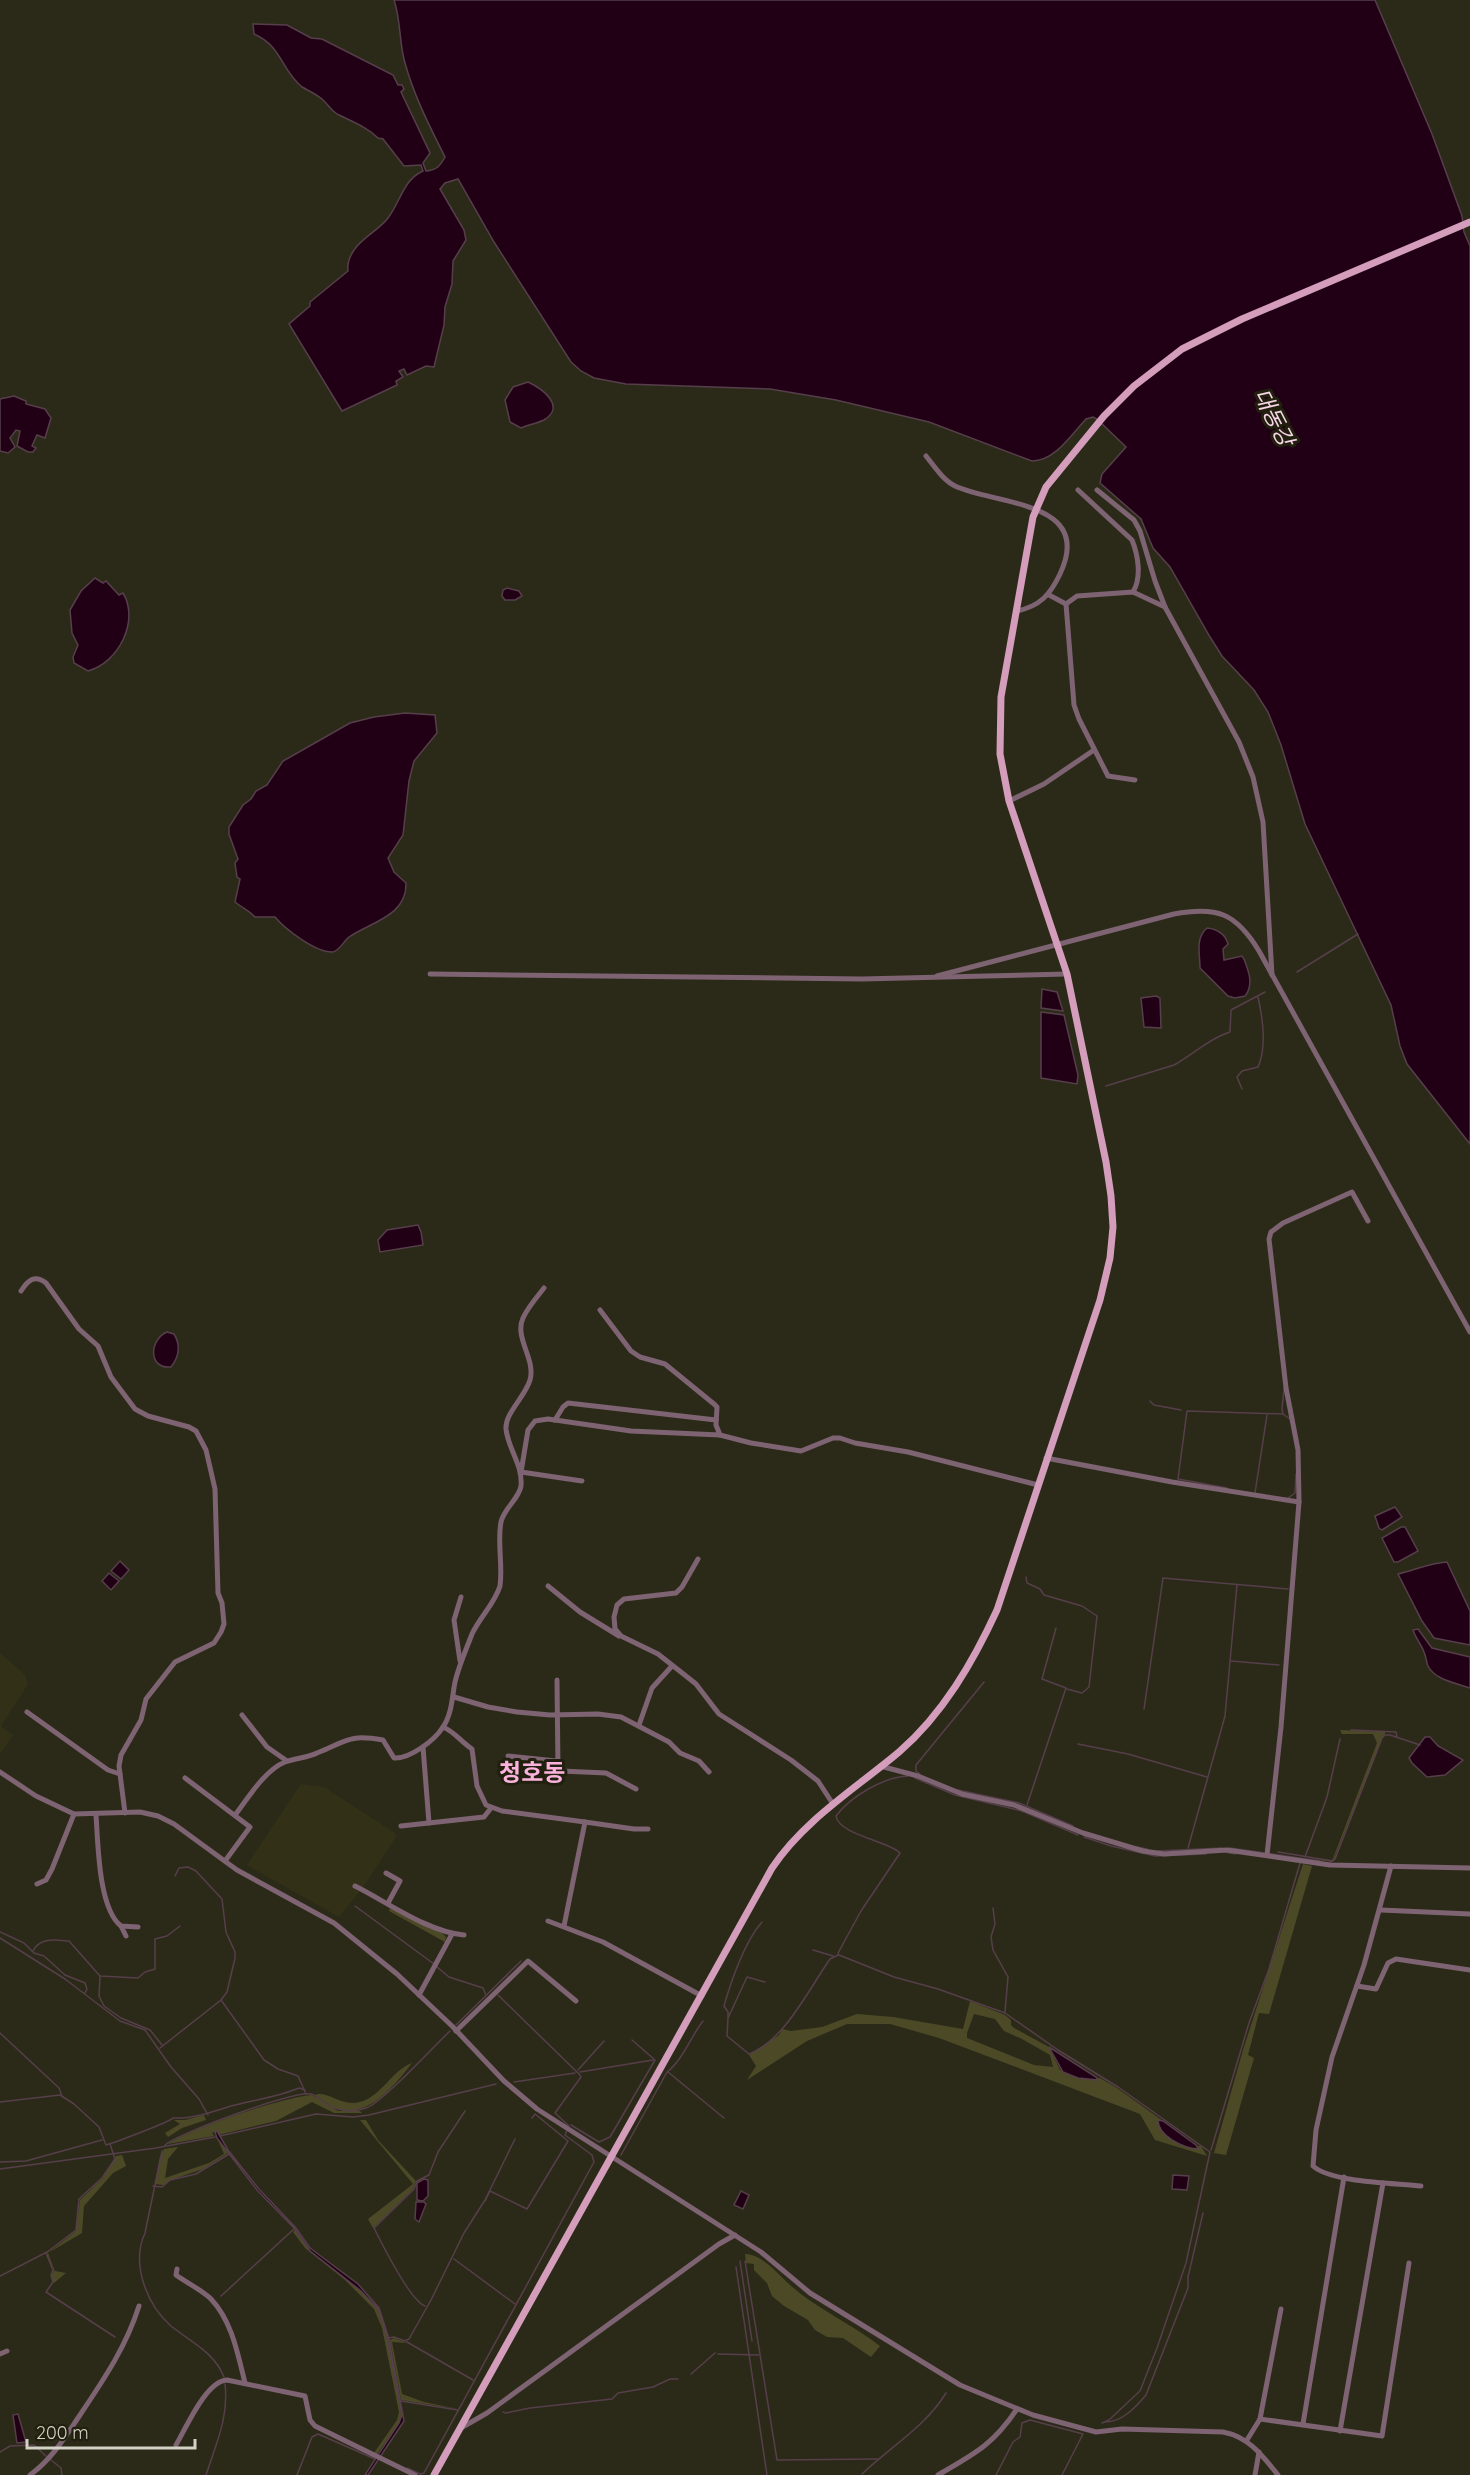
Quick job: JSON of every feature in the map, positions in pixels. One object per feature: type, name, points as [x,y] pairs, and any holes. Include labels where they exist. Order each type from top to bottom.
[{"type":"main road","points":[[434,2475],[609,2157],[781,1854],[797,1836],[833,1804],[900,1750],[949,1696],[980,1646],[997,1610],[1100,1300],[1110,1258],[1113,1227],[1106,1162],[1067,974],[1009,801],[1003,778],[999,731],[1001,697],[1029,537],[1038,502],[1046,487],[1104,416],[1134,386],[1182,348],[1242,319],[1470,222]]},
{"type":"street","points":[[926,456],[952,485],[1031,506],[1052,517],[1066,539],[1067,552],[1062,570],[1049,595],[1030,608],[1017,611]]},
{"type":"street","points":[[1078,490],[1132,540],[1136,550],[1138,570],[1133,592]]},
{"type":"street","points":[[1097,490],[1134,520],[1140,531],[1165,607],[1239,742],[1253,777],[1263,822],[1272,977]]},
{"type":"street","points":[[1066,604],[1077,596],[1133,592],[1165,607]]},
{"type":"street","points":[[1049,595],[1066,604]]},
{"type":"street","points":[[1066,604],[1074,705],[1108,776],[1135,780]]},
{"type":"street","points":[[1009,801],[1044,784],[1094,750]]},
{"type":"street","points":[[937,976],[1169,915],[1211,910],[1234,919],[1251,938],[1470,1332]]},
{"type":"street","points":[[430,974],[862,979],[1067,974]]},
{"type":"street","points":[[1267,1855],[1281,1727],[1299,1502],[1298,1450],[1286,1388],[1269,1241],[1270,1232],[1283,1223],[1352,1192],[1368,1221]]},
{"type":"street","points":[[21,1291],[27,1282],[34,1278],[46,1283],[79,1329],[98,1346],[111,1377],[125,1398],[142,1413],[196,1431],[206,1450],[212,1471],[218,1531],[218,1593],[224,1613],[221,1632],[214,1643],[175,1662],[146,1699],[141,1720],[121,1755],[120,1774],[125,1812]]},
{"type":"street","points":[[520,1472],[509,1442],[507,1421],[526,1393],[531,1377],[530,1357],[520,1332],[522,1320],[544,1288]]},
{"type":"street","points":[[600,1310],[631,1351],[640,1357],[665,1364],[717,1407],[716,1420],[720,1435]]},
{"type":"street","points":[[555,1420],[568,1403],[716,1420]]},
{"type":"street","points":[[235,1815],[261,1781],[287,1761],[316,1754],[353,1737],[361,1736],[383,1740],[394,1758],[402,1758],[423,1747],[443,1727],[454,1697],[460,1663],[480,1618],[498,1595],[502,1572],[501,1522],[506,1508],[520,1490],[520,1472],[528,1430],[540,1419],[631,1431],[720,1435],[801,1451],[833,1438],[840,1438],[855,1443],[908,1452],[1038,1485]]},
{"type":"street","points":[[1046,1458],[1172,1482],[1299,1502]]},
{"type":"street","points":[[520,1472],[582,1481]]},
{"type":"street","points":[[621,1636],[615,1629],[614,1617],[617,1605],[624,1599],[633,1597],[676,1593],[698,1559]]},
{"type":"street","points":[[549,1586],[580,1612],[621,1636],[650,1649],[696,1684],[719,1714],[791,1760],[818,1781],[833,1804]]},
{"type":"street","points":[[460,1663],[454,1620],[461,1597]]},
{"type":"street","points":[[639,1725],[652,1688],[672,1666]]},
{"type":"street","points":[[557,1680],[556,1761],[558,1769],[606,1773],[636,1789]]},
{"type":"street","points":[[454,1697],[488,1707],[517,1712],[609,1714],[621,1717],[669,1742],[687,1757],[699,1761],[709,1772]]},
{"type":"street","points":[[27,1712],[108,1770],[120,1774]]},
{"type":"street","points":[[242,1715],[267,1748],[287,1761]]},
{"type":"street","points":[[443,1727],[455,1732],[463,1743],[472,1749],[480,1797],[491,1808],[634,1829],[648,1829]]},
{"type":"street","points":[[423,1747],[429,1823]]},
{"type":"street","points":[[508,1756],[556,1761]]},
{"type":"street","points":[[880,1766],[918,1776],[962,1794],[1014,1805],[1083,1833],[1143,1851],[1164,1854],[1227,1850],[1330,1865],[1426,1869],[1470,1868]]},
{"type":"street","points":[[1,1775],[36,1796],[74,1814],[140,1812],[158,1816],[174,1824],[225,1861],[334,1923],[419,1995],[516,2092],[537,2109],[761,2252],[810,2293],[943,2376],[985,2397],[1017,2409],[1096,2432],[1122,2429],[1235,2434],[1259,2452],[1278,2475]]},
{"type":"street","points":[[185,1778],[250,1827],[225,1861]]},
{"type":"street","points":[[401,1826],[475,1816],[484,1817],[491,1808]]},
{"type":"street","points":[[37,1884],[45,1880],[52,1869],[74,1814]]},
{"type":"street","points":[[96,1815],[100,1874],[110,1909],[126,1936]]},
{"type":"street","points":[[564,1926],[585,1822]]},
{"type":"street","points":[[1391,1866],[1381,1910],[1332,2057],[1316,2130],[1313,2166],[1318,2170],[1344,2177],[1422,2186]]},
{"type":"street","points":[[386,1873],[400,1881],[388,1903]]},
{"type":"street","points":[[355,1886],[424,1923],[452,1934],[464,1935]]},
{"type":"street","points":[[1381,1910],[1470,1914]]},
{"type":"street","points":[[548,1921],[612,1947],[702,1996]]},
{"type":"street","points":[[121,1926],[138,1928]]},
{"type":"street","points":[[419,1995],[452,1934]]},
{"type":"street","points":[[1357,1986],[1376,1989],[1388,1963],[1396,1959],[1470,1970]]},
{"type":"street","points":[[456,2031],[528,1961],[576,2001]]},
{"type":"street","points":[[1303,2424],[1344,2177]]},
{"type":"street","points":[[1340,2431],[1383,2183]]},
{"type":"street","points":[[459,2428],[487,2413],[735,2235]]},
{"type":"street","points":[[1260,2419],[1382,2436],[1409,2264]]},
{"type":"street","points":[[177,2269],[176,2275],[208,2296],[218,2308],[228,2325],[245,2383]]},
{"type":"street","points":[[30,2475],[52,2455],[118,2357],[131,2332],[139,2306]]},
{"type":"street","points":[[1246,2440],[1260,2419],[1281,2309]]},
{"type":"street","points":[[1279,2320],[1286,2321]]},
{"type":"street","points":[[0,2354],[7,2351]]},
{"type":"street","points":[[176,2445],[210,2388],[221,2381],[245,2383],[305,2396],[310,2420],[315,2426],[416,2475]]},
{"type":"street","points":[[938,2475],[992,2441],[1017,2409]]},
{"type":"street","points":[[1255,2475],[1259,2452]]},
{"type":"shaded area","points":[[0,1653],[25,1675],[28,1684],[1,1726],[13,1735],[0,1754]]},
{"type":"shaded area","points":[[1340,1730],[1385,1732],[1385,1734],[1334,1859],[1332,1862],[1305,1858],[1332,1861],[1377,1743],[1373,1734],[1342,1734]]},
{"type":"shaded area","points":[[301,1784],[324,1787],[395,1833],[396,1837],[364,1886],[339,1917],[247,1865]]},
{"type":"shaded area","points":[[1303,1864],[1312,1866],[1269,2014],[1259,2013],[1248,2055],[1254,2058],[1226,2155],[1214,2153],[1243,2050]]},
{"type":"shaded area","points":[[390,1908],[442,1933],[446,1937],[445,1942],[389,1911]]},
{"type":"shaded area","points":[[970,2001],[1005,2015],[1011,2020],[1014,2028],[1049,2047],[1060,2070],[1078,2078],[1100,2078],[1163,2121],[1159,2121],[1166,2133],[1174,2140],[1198,2148],[1201,2146],[1207,2156],[1155,2140],[1140,2114],[939,2038],[890,2024],[847,2024],[807,2041],[747,2080],[756,2066],[749,2055],[779,2035],[782,2029],[791,2031],[822,2027],[857,2014],[893,2017],[963,2029]],"holes":[[[974,2014],[995,2019],[1004,2031],[1050,2055],[1053,2067],[1034,2065],[967,2038]]]},
{"type":"shaded area","points":[[412,2063],[379,2099],[358,2109],[335,2108],[315,2095],[325,2095],[346,2102],[360,2102],[375,2094],[399,2071]]},
{"type":"shaded area","points":[[312,2095],[338,2111],[360,2111],[362,2113],[334,2113],[312,2102],[276,2121],[218,2135],[217,2131],[212,2133],[214,2136],[168,2144],[196,2130],[238,2114],[281,2101]]},
{"type":"shaded area","points":[[204,2115],[206,2120],[182,2128],[168,2137],[165,2133],[180,2124],[174,2120],[185,2120]]},
{"type":"shaded area","points":[[360,2120],[366,2120],[378,2140],[416,2181],[413,2189],[373,2228],[368,2219],[413,2184]]},
{"type":"shaded area","points":[[217,2138],[228,2153],[203,2169],[170,2180],[163,2185],[155,2184],[160,2157],[164,2149],[178,2147],[168,2159],[165,2178],[209,2163],[224,2154]]},
{"type":"shaded area","points":[[122,2155],[126,2166],[113,2173],[84,2206],[82,2233],[49,2252],[76,2231],[80,2200],[103,2178],[116,2156]]},
{"type":"shaded area","points":[[295,2230],[314,2254],[361,2291],[379,2310],[387,2337],[402,2415],[377,2454],[374,2453],[397,2420],[399,2412],[382,2328],[374,2309],[345,2280],[305,2248],[293,2232]]},
{"type":"shaded area","points":[[48,2253],[55,2271],[66,2273],[54,2283],[51,2277],[54,2270]]},
{"type":"shaded area","points":[[745,2254],[764,2261],[800,2294],[880,2346],[871,2357],[843,2338],[827,2337],[815,2330],[808,2320],[772,2296],[767,2283],[754,2270],[754,2264],[746,2263]]},
{"type":"shaded area","points":[[394,2338],[407,2343],[392,2342],[402,2394],[424,2402],[458,2409],[401,2400],[390,2340]]},
{"type":"water","name":"대동강","points":[[394,0],[1375,0],[1432,134],[1462,216],[1464,232],[1470,246],[1470,1144],[1407,1064],[1400,1046],[1391,1005],[1305,824],[1281,745],[1268,712],[1254,690],[1222,656],[1170,567],[1153,548],[1141,519],[1100,483],[1102,474],[1126,447],[1097,419],[1093,417],[1086,419],[1055,452],[1048,457],[1032,461],[929,422],[836,400],[770,389],[626,384],[594,378],[571,362],[494,242],[458,179],[445,183],[440,189],[464,230],[466,240],[453,261],[452,284],[445,307],[444,325],[434,367],[426,366],[407,375],[404,369],[399,371],[403,377],[396,381],[397,385],[342,411],[289,324],[310,306],[310,302],[348,271],[349,260],[354,250],[384,222],[407,185],[423,171],[421,165],[404,166],[383,139],[337,114],[320,97],[302,87],[289,73],[271,45],[254,34],[253,24],[287,25],[311,38],[322,39],[393,75],[398,85],[402,85],[404,89],[401,92],[430,153],[423,163],[426,171],[433,170],[445,157],[409,75],[403,55]]},
{"type":"water","points":[[528,382],[550,398],[553,409],[544,420],[521,428],[510,422],[505,400],[513,387]]},
{"type":"water","points":[[14,396],[26,401],[26,404],[45,409],[51,418],[45,438],[37,435],[32,446],[36,448],[33,452],[17,446],[20,431],[16,430],[10,438],[15,447],[8,453],[0,451],[0,399]]},
{"type":"water","points":[[95,578],[103,583],[106,581],[119,595],[123,593],[128,604],[129,616],[123,640],[117,650],[109,659],[88,671],[74,663],[73,657],[78,645],[72,633],[70,610],[81,591]]},
{"type":"water","points":[[507,588],[519,591],[522,596],[515,600],[505,600],[502,596],[503,590]]},
{"type":"water","points":[[405,713],[435,715],[437,733],[414,761],[409,781],[403,835],[388,858],[394,872],[406,883],[405,894],[394,911],[349,937],[333,952],[310,945],[293,934],[275,917],[255,917],[235,902],[240,879],[237,877],[235,863],[238,859],[229,834],[229,827],[243,805],[256,791],[267,785],[283,761],[350,723]]},
{"type":"water","points":[[1207,928],[1220,933],[1227,940],[1228,944],[1223,949],[1224,960],[1242,956],[1244,959],[1250,983],[1245,996],[1235,998],[1228,996],[1200,968],[1200,941]]},
{"type":"water","points":[[1042,989],[1057,992],[1063,1011],[1041,1008]]},
{"type":"water","points":[[1156,996],[1160,998],[1161,1028],[1144,1027],[1141,998]]},
{"type":"water","points":[[1041,1012],[1064,1015],[1078,1075],[1077,1084],[1041,1078]]},
{"type":"water","points":[[418,1225],[423,1245],[380,1252],[378,1240],[387,1230]]},
{"type":"water","points":[[167,1332],[174,1334],[178,1347],[176,1359],[171,1367],[158,1363],[154,1353],[157,1341]]},
{"type":"water","points":[[1395,1507],[1402,1517],[1382,1530],[1375,1516]]},
{"type":"water","points":[[1405,1527],[1418,1551],[1394,1562],[1382,1538]]},
{"type":"water","points":[[120,1561],[129,1570],[121,1579],[111,1571]]},
{"type":"water","points":[[1447,1562],[1470,1611],[1470,1645],[1434,1638],[1422,1621],[1398,1574]]},
{"type":"water","points":[[109,1573],[119,1581],[111,1590],[102,1581]]},
{"type":"water","points":[[1418,1629],[1432,1648],[1470,1657],[1470,1688],[1446,1680],[1431,1671],[1413,1630]]},
{"type":"water","points":[[1425,1737],[1430,1737],[1438,1746],[1463,1760],[1445,1775],[1427,1777],[1409,1758]]},
{"type":"water","points":[[1049,2047],[1098,2080],[1078,2078],[1063,2072]]},
{"type":"water","points":[[1158,2120],[1163,2121],[1196,2145],[1198,2149],[1172,2140],[1162,2131]]},
{"type":"water","points":[[217,2131],[228,2150],[258,2188],[296,2228],[310,2248],[358,2284],[379,2308],[389,2339],[404,2421],[368,2475],[365,2475],[402,2415],[387,2337],[379,2310],[361,2291],[310,2251],[294,2228],[257,2190],[217,2138],[215,2132]]},
{"type":"water","points":[[1173,2175],[1189,2176],[1187,2190],[1172,2189]]},
{"type":"water","points":[[424,2179],[428,2180],[428,2196],[423,2201],[417,2200],[417,2183]]},
{"type":"water","points":[[741,2191],[749,2195],[743,2209],[734,2205]]},
{"type":"water","points":[[416,2202],[426,2204],[419,2222],[415,2219]]},
{"type":"water","points":[[18,2414],[26,2442],[17,2443],[13,2415]]},
{"type":"waterway","points":[[1297,972],[1358,934]]},
{"type":"waterway","points":[[1106,1086],[1174,1065],[1208,1042],[1230,1032],[1231,1010],[1265,992]]},
{"type":"waterway","points":[[1242,1089],[1237,1077],[1242,1071],[1258,1067],[1261,1059],[1263,1024],[1258,997]]},
{"type":"waterway","points":[[1284,1389],[1282,1409],[1283,1414],[1290,1419]]},
{"type":"waterway","points":[[1150,1401],[1154,1405],[1181,1410]]},
{"type":"waterway","points":[[1227,1488],[1178,1479],[1187,1411],[1283,1414]]},
{"type":"waterway","points":[[1255,1493],[1267,1415]]},
{"type":"waterway","points":[[1288,1498],[1295,1493],[1296,1474]]},
{"type":"waterway","points":[[1026,1577],[1027,1583],[1040,1589],[1044,1595],[1082,1606],[1097,1616],[1089,1687],[1082,1693],[1067,1689]]},
{"type":"waterway","points":[[1144,1709],[1163,1578],[1288,1589]]},
{"type":"waterway","points":[[1188,1848],[1225,1716],[1237,1585]]},
{"type":"waterway","points":[[1027,1805],[1066,1688],[1042,1679],[1056,1628]]},
{"type":"waterway","points":[[1231,1661],[1279,1665]]},
{"type":"waterway","points":[[920,1774],[916,1771],[916,1765],[984,1682]]},
{"type":"waterway","points":[[1351,1730],[1396,1732],[1397,1737]]},
{"type":"waterway","points":[[1330,1862],[1335,1859],[1382,1738],[1390,1735],[1420,1745]]},
{"type":"waterway","points":[[1305,1857],[1327,1797],[1340,1739]]},
{"type":"waterway","points":[[1078,1744],[1128,1754],[1207,1777]]},
{"type":"waterway","points":[[908,1776],[888,1780],[868,1789],[858,1795],[836,1816],[839,1823],[846,1828],[900,1853],[861,1911],[839,1955],[894,1977],[938,1989],[1005,2013],[1058,2050],[1118,2087],[1210,2152],[1186,2263],[1140,2391],[1109,2420],[1102,2423]]},
{"type":"waterway","points":[[915,1778],[955,1795],[1022,1811],[1078,1835]]},
{"type":"waterway","points":[[958,1790],[1019,1803],[1073,1826]]},
{"type":"waterway","points":[[1084,1837],[1155,1856],[1206,1854]]},
{"type":"waterway","points":[[1137,1847],[1147,1849]]},
{"type":"waterway","points":[[1158,1851],[1222,1848]]},
{"type":"waterway","points":[[1230,1848],[1320,1861]]},
{"type":"waterway","points":[[1278,1852],[1333,1861]]},
{"type":"waterway","points":[[1228,1853],[1236,1854]]},
{"type":"waterway","points":[[1211,2150],[1300,1863]]},
{"type":"waterway","points":[[160,2048],[221,2000],[227,1992],[235,1958],[235,1952],[226,1932],[222,1899],[196,1871],[188,1867],[179,1868],[175,1876]]},
{"type":"waterway","points":[[355,1906],[434,1964]]},
{"type":"waterway","points":[[993,1908],[995,1924],[991,1937],[993,1950],[1008,1977],[1005,2012]]},
{"type":"waterway","points":[[728,2017],[724,2006],[735,1973],[744,1950],[762,1922]]},
{"type":"waterway","points":[[33,1951],[44,1941],[69,1941],[100,1976],[138,1978],[145,1972],[155,1969],[155,1939],[167,1936],[180,1926]]},
{"type":"waterway","points":[[0,1932],[24,1943],[34,1953],[44,1956],[65,1975],[85,1983],[87,1989],[85,1993]]},
{"type":"waterway","points":[[0,1938],[65,1979],[120,2021],[145,2030],[171,2067],[199,2099],[208,2115]]},
{"type":"waterway","points":[[813,1950],[833,1956]]},
{"type":"waterway","points":[[765,1982],[747,1977],[728,2018],[727,2036],[749,2054],[762,2047],[784,2026],[830,1959],[838,1955]]},
{"type":"waterway","points":[[456,2025],[521,1961]]},
{"type":"waterway","points":[[437,1967],[449,1977],[483,1988],[486,1995]]},
{"type":"waterway","points":[[100,1977],[99,1996],[104,2006],[121,2018],[150,2030],[162,2045]]},
{"type":"waterway","points":[[498,1995],[580,2075],[581,2077],[555,2113],[569,2126]]},
{"type":"waterway","points":[[221,2000],[264,2060],[278,2069],[298,2076],[306,2094]]},
{"type":"waterway","points":[[621,2155],[667,2072],[678,2061],[703,2021]]},
{"type":"waterway","points":[[165,2145],[192,2131],[237,2114],[300,2095],[311,2094],[328,2105],[343,2110],[366,2108],[395,2086],[450,2031]]},
{"type":"waterway","points":[[0,2033],[59,2088],[62,2096]]},
{"type":"waterway","points":[[571,2125],[599,2142],[610,2137],[655,2060],[632,2040]]},
{"type":"waterway","points":[[578,2070],[604,2041]]},
{"type":"waterway","points":[[580,2072],[653,2060]]},
{"type":"waterway","points":[[668,2072],[724,2118]]},
{"type":"waterway","points":[[514,2082],[575,2073]]},
{"type":"waterway","points":[[220,2136],[316,2114],[353,2117],[369,2115],[496,2084]]},
{"type":"waterway","points":[[0,2102],[60,2095],[74,2104],[99,2127],[106,2145],[173,2118],[202,2115],[299,2088],[305,2090]]},
{"type":"waterway","points":[[425,2306],[412,2294],[374,2228],[414,2189],[417,2181],[429,2175],[438,2152],[465,2111]]},
{"type":"waterway","points":[[485,2201],[490,2191],[527,2209],[568,2141],[535,2114],[532,2118]]},
{"type":"waterway","points":[[407,2468],[420,2474],[424,2473],[594,2162],[592,2155],[565,2135],[567,2130]]},
{"type":"waterway","points":[[0,2169],[156,2148],[215,2137]]},
{"type":"waterway","points":[[388,2338],[394,2337],[405,2341],[409,2339],[464,2233],[485,2200],[515,2139]]},
{"type":"waterway","points":[[0,2162],[26,2161],[102,2140]]},
{"type":"waterway","points":[[110,2144],[115,2159],[102,2178],[79,2199],[76,2230],[46,2253],[53,2270],[51,2275],[53,2282],[46,2292],[115,2337]]},
{"type":"waterway","points":[[162,2151],[141,2245],[140,2270],[143,2282],[148,2295],[162,2317],[208,2354],[220,2368],[224,2377]]},
{"type":"waterway","points":[[153,2186],[162,2187],[170,2180],[196,2174],[229,2154]]},
{"type":"waterway","points":[[1106,2422],[1123,2417],[1146,2395],[1188,2288],[1188,2277],[1203,2213]]},
{"type":"waterway","points":[[221,2296],[295,2228]]},
{"type":"waterway","points":[[0,2276],[47,2252]]},
{"type":"waterway","points":[[454,2259],[515,2304]]},
{"type":"waterway","points":[[740,2261],[752,2341]]},
{"type":"waterway","points":[[745,2261],[777,2460],[878,2459]]},
{"type":"waterway","points":[[736,2267],[767,2475]]},
{"type":"waterway","points":[[407,2342],[473,2380]]},
{"type":"waterway","points":[[691,2374],[715,2353]]},
{"type":"waterway","points":[[718,2354],[759,2355]]},
{"type":"waterway","points":[[503,2412],[612,2399],[618,2393],[653,2387],[670,2379],[678,2379]]},
{"type":"waterway","points":[[206,2475],[223,2419],[225,2384]]},
{"type":"waterway","points":[[862,2474],[918,2426],[946,2393]]},
{"type":"waterway","points":[[401,2401],[458,2410]]},
{"type":"waterway","points":[[996,2475],[1013,2442],[1020,2437],[1022,2423],[1030,2420],[1083,2434],[1062,2475]]},
{"type":"waterway","points":[[297,2475],[312,2437],[318,2434],[375,2459]]},
{"type":"waterway","points":[[0,2452],[10,2446],[34,2445],[47,2457]]},
{"type":"waterway","points":[[51,2460],[61,2468],[62,2475]]},
{"type":"district","name":"청호동","points":[[532,1773]]}]
